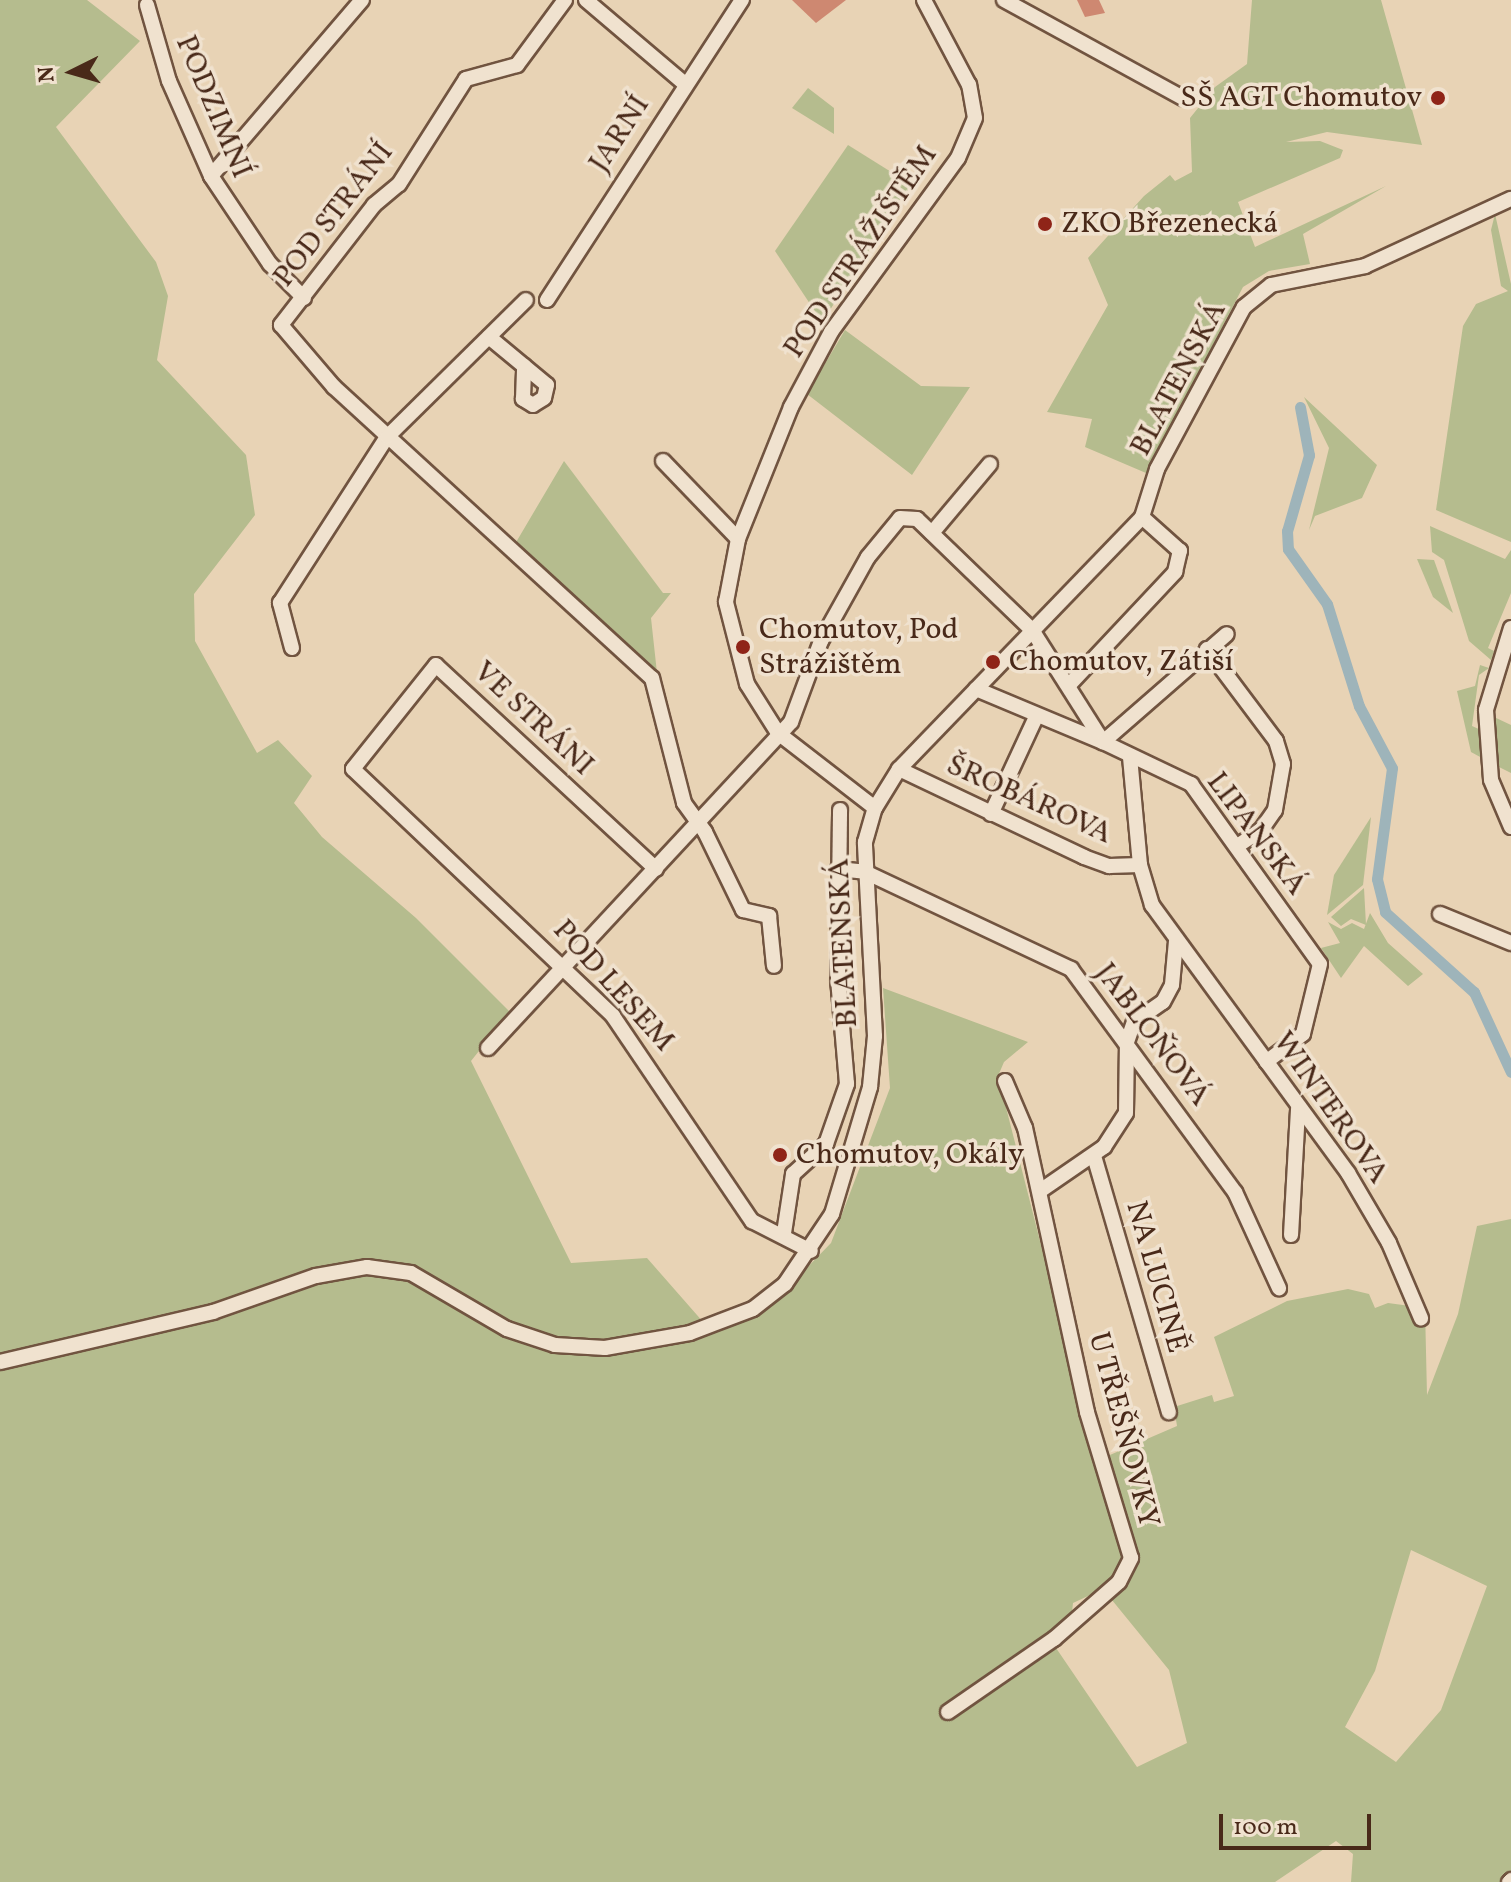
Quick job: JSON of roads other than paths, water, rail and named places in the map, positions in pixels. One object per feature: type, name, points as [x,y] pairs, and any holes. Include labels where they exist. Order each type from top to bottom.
[{"type":"street","points":[[211,176],[362,0]]},
{"type":"street","name":"POD STRÁNÍ","points":[[565,0],[517,65],[466,79],[399,184],[374,205],[304,298],[283,319],[285,335],[387,437],[652,678],[684,803],[743,910],[769,916],[774,966]]},
{"type":"street","points":[[586,0],[684,83]]},
{"type":"street","name":"JARNÍ","points":[[547,300],[684,83],[742,0]]},
{"type":"street","name":"POD STRÁŽIŠTĚM","points":[[875,808],[778,733],[747,684],[733,646],[726,602],[738,539],[791,407],[831,332],[958,158],[975,118],[969,85],[924,0]]},
{"type":"street","points":[[1004,0],[1183,98]]},
{"type":"street","name":"PODZIMNÍ","points":[[147,5],[169,81],[211,176],[262,253],[304,298]]},
{"type":"street","name":"BLATENSKÁ","points":[[0,1362],[213,1312],[316,1276],[367,1267],[411,1273],[507,1329],[555,1345],[605,1348],[652,1344],[753,1309],[785,1284],[811,1251],[849,1169],[870,1087],[875,1036],[865,872],[875,808],[899,769],[1142,517],[1191,401],[1253,300],[1271,285],[1365,266],[1511,199]]},
{"type":"street","points":[[292,648],[280,603],[387,437],[526,300]]},
{"type":"street","points":[[489,337],[524,366]]},
{"type":"street","points":[[663,461],[738,539]]},
{"type":"street","points":[[932,533],[990,464]]},
{"type":"street","points":[[1070,684],[1175,572],[1180,551],[1142,517]]},
{"type":"street","points":[[488,1048],[791,722],[821,641],[868,557],[900,518],[917,519],[1032,630],[1070,684],[1103,742],[1227,634]]},
{"type":"street","points":[[1511,628],[1493,674],[1486,742],[1491,780],[1511,827]]},
{"type":"street","points":[[1207,649],[1276,741],[1283,764],[1275,810],[1261,830],[1237,846]]},
{"type":"street","name":"VE STRÁNI","points":[[353,769],[436,665],[656,869]]},
{"type":"street","name":"LIPANSKÁ","points":[[976,689],[1035,719],[1103,742],[1191,784],[1320,964],[1303,1034],[1266,1062]]},
{"type":"street","points":[[991,814],[1035,719]]},
{"type":"street","name":"WINTEROVA","points":[[1130,757],[1140,865],[1152,905],[1375,1220],[1421,1318]]},
{"type":"street","name":"POD LESEM","points":[[353,769],[565,965],[659,1076],[752,1221],[784,1233],[811,1251]]},
{"type":"street","name":"ŠROBÁROVA","points":[[899,769],[1084,857],[1109,866],[1140,865]]},
{"type":"street","points":[[784,1233],[793,1174],[826,1144],[840,1114],[848,1047],[838,978],[840,810]]},
{"type":"street","name":"JABLOŇOVÁ","points":[[838,869],[865,872],[1071,969],[1235,1192],[1279,1288]]},
{"type":"street","points":[[1440,914],[1511,943]]},
{"type":"street","points":[[1040,1191],[1094,1156],[1126,1113],[1127,1042],[1134,1022],[1163,1002],[1172,985],[1176,941]]},
{"type":"street","name":"U TŘEŠŇOVKY","points":[[948,1712],[1054,1639],[1119,1582],[1131,1558],[1087,1412],[1018,1101],[1005,1081]]},
{"type":"street","points":[[1291,1235],[1298,1108]]},
{"type":"street","name":"NA LUCINĚ","points":[[1094,1156],[1169,1412]]},
{"type":"waterway","points":[[1300,407],[1309,455],[1287,531],[1288,549],[1327,604],[1359,706],[1392,768],[1377,879],[1385,912],[1474,992],[1511,1072]]},
{"type":"place","name":"SŠ AGT Chomutov","points":[[1438,98]]},
{"type":"place","name":"ZKO Březenecká","points":[[1045,224]]},
{"type":"place","name":"Chomutov, Pod Strážištěm","points":[[743,647]]},
{"type":"place","name":"Chomutov, Zátiší","points":[[993,662]]},
{"type":"place","name":"Chomutov, Okály","points":[[780,1155]]}]
